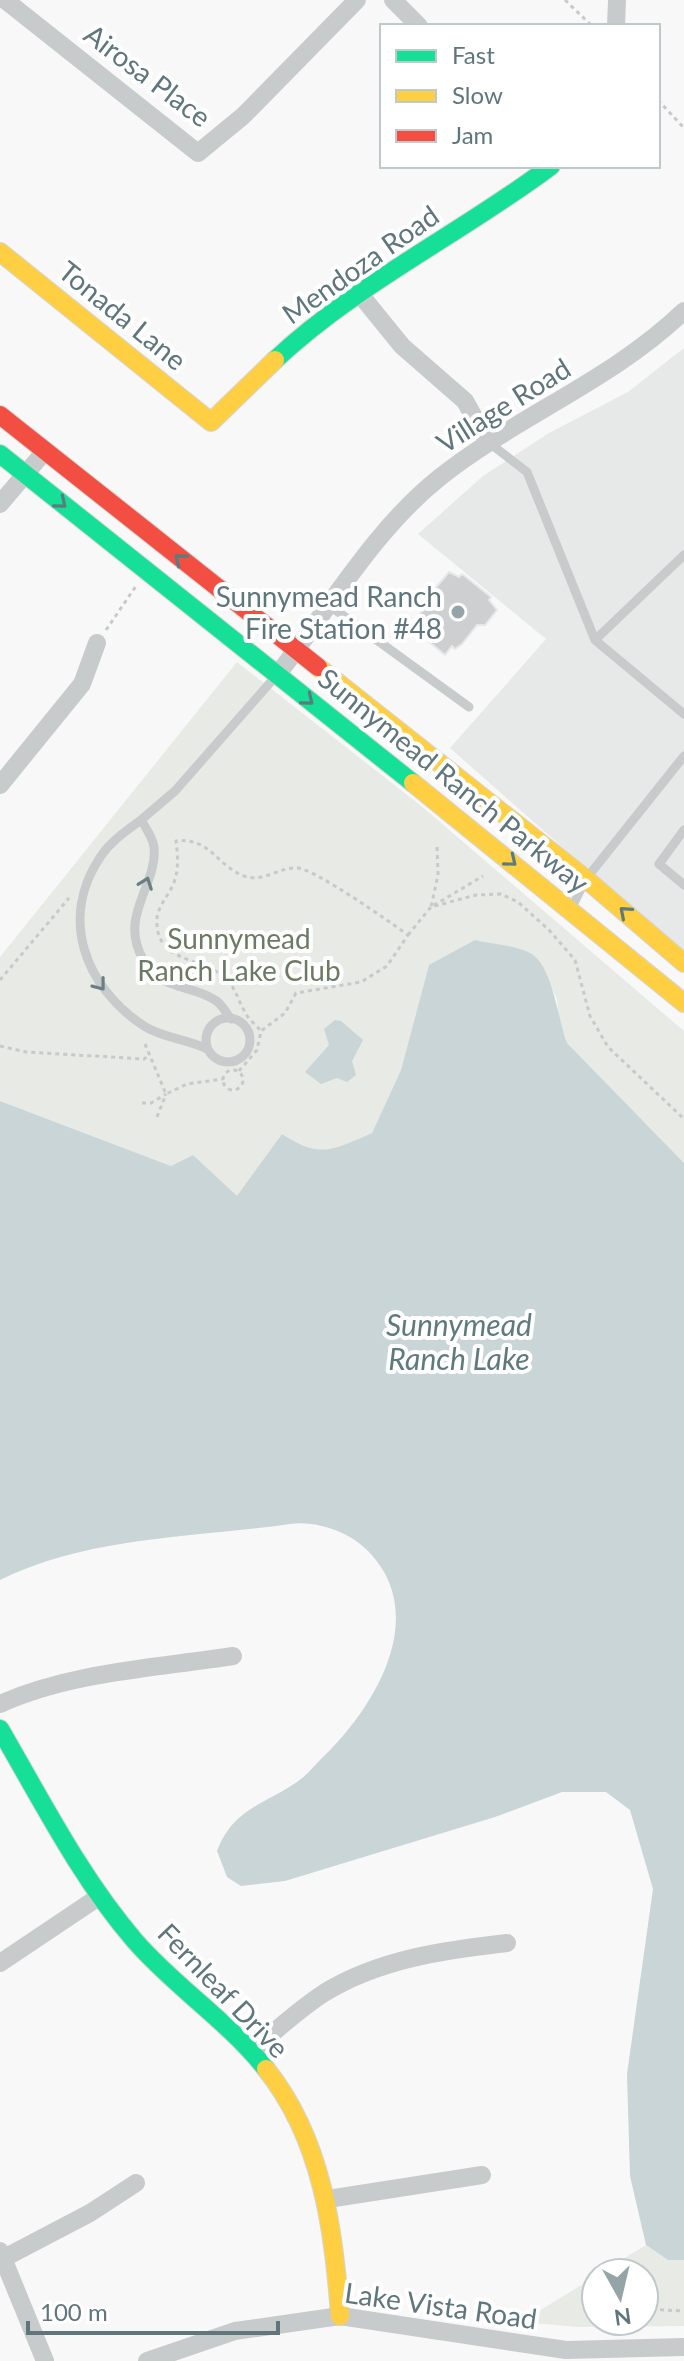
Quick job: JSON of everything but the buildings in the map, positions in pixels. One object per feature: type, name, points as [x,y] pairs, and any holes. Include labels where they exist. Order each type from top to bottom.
[{"type":"main road","name":"Mendoza Road","points":[[211,422],[281,355],[359,293],[498,206],[548,168]]},
{"type":"main road","name":"Tonada Lane","points":[[0,252],[211,422]]},
{"type":"main road","name":"Sunnymead Ranch Parkway","points":[[0,415],[586,879],[684,963]]},
{"type":"main road","name":"Sunnymead Ranch Parkway","points":[[0,454],[571,909],[684,1003]]},
{"type":"main road","name":"Fernleaf Drive","points":[[0,1729],[100,1896],[151,1959],[195,2003],[252,2051],[295,2115],[316,2159],[328,2199],[340,2316]]},
{"type":"street","name":"Airosa Place","points":[[5,0],[198,153],[243,116],[357,0]]},
{"type":"street","points":[[393,0],[417,24]]},
{"type":"street","points":[[616,24],[617,0]]},
{"type":"street","points":[[359,293],[402,346],[465,401],[488,442]]},
{"type":"street","name":"Village Road","points":[[277,675],[390,526],[436,480],[488,442],[628,360],[684,311]]},
{"type":"street","points":[[0,504],[45,451]]},
{"type":"street","points":[[0,785],[82,684],[97,643]]},
{"type":"street","points":[[0,1704],[22,1694],[96,1676],[233,1656]]},
{"type":"street","points":[[0,1963],[100,1896]]},
{"type":"street","points":[[252,2051],[302,2008],[353,1978],[447,1950],[507,1943]]},
{"type":"street","points":[[328,2199],[482,2175]]},
{"type":"street","points":[[45,2361],[2,2254],[90,2213],[136,2183]]},
{"type":"street","name":"Lake Vista Road","points":[[147,2361],[196,2353],[235,2331],[340,2316],[566,2350],[684,2347]]},
{"type":"lane","points":[[488,442],[527,472],[595,640],[684,714]]},
{"type":"lane","points":[[595,640],[684,555]]},
{"type":"lane","points":[[330,606],[469,707]]},
{"type":"lane","points":[[141,820],[154,849],[153,863],[135,922],[137,948],[145,963],[171,987],[190,989],[217,1001],[231,1019],[248,1032],[245,1054],[225,1062],[207,1049],[147,1029],[120,1009],[90,972],[83,947],[82,915],[88,882],[114,840],[175,791],[277,675]]},
{"type":"lane","points":[[571,909],[586,879],[682,762]]},
{"type":"lane","points":[[684,830],[659,864],[684,885]]},
{"type":"lane","points":[[207,1049],[206,1036],[213,1024],[231,1019]]},
{"type":"path","points":[[565,0],[590,24]]},
{"type":"path","points":[[660,102],[684,128]]},
{"type":"path","points":[[97,643],[147,571]]},
{"type":"path","points":[[261,1031],[243,1011],[235,988],[217,972],[169,951],[161,939],[156,924],[161,904],[174,884],[178,862],[176,841],[191,839],[209,847],[245,876],[269,876],[296,867],[310,872],[372,908],[408,935]]},
{"type":"path","points":[[431,907],[438,875],[437,847]]},
{"type":"path","points":[[142,1103],[151,1103],[187,1084],[223,1079],[229,1071],[239,1071],[257,1050],[261,1031],[285,1013],[296,993],[361,982],[387,966],[431,907],[483,876]]},
{"type":"path","points":[[431,907],[476,895],[501,894],[518,902],[549,930],[575,960],[590,1016],[608,1047],[684,1119]]},
{"type":"path","points":[[0,980],[71,895]]},
{"type":"path","points":[[145,1044],[166,1094],[157,1117]]},
{"type":"path","points":[[0,1046],[26,1052],[144,1059],[148,1056]]},
{"type":"path","points":[[223,1079],[227,1089],[237,1090],[244,1083],[239,1071]]},
{"type":"path","points":[[660,2310],[684,2311]]},
{"type":"shaded area","points":[[684,348],[684,955],[450,748],[546,639],[418,534],[483,476],[549,433],[628,392]]},
{"type":"green space","name":"Sunnymead Ranch Lake Club","points":[[237,662],[420,805],[684,1031],[684,1163],[567,1043],[560,1026],[557,999],[538,960],[429,965],[401,1070],[372,1133],[327,1149],[307,1147],[282,1134],[237,1197],[193,1155],[171,1166],[0,1101],[0,957]]},
{"type":"green space","points":[[646,2245],[668,2260],[684,2260],[684,2326],[660,2326],[660,2257],[626,2257]]},
{"type":"green space","points":[[580,2286],[580,2327],[521,2322]]},
{"type":"water","name":"Sunnymead Ranch Lake","points":[[475,940],[517,948],[538,959],[549,981],[567,1043],[684,1163],[684,2260],[668,2260],[646,2245],[630,2176],[627,2074],[653,1889],[630,1810],[606,1792],[562,1792],[495,1817],[285,1881],[241,1886],[227,1877],[217,1851],[231,1826],[250,1809],[300,1780],[310,1770],[361,1713],[389,1659],[395,1631],[395,1603],[386,1576],[368,1551],[352,1538],[332,1529],[300,1523],[105,1547],[34,1566],[0,1580],[0,1101],[171,1166],[193,1155],[237,1196],[282,1134],[307,1147],[327,1149],[372,1133],[401,1070],[429,965]]},
{"type":"water","points":[[335,1020],[341,1021],[363,1040],[352,1061],[356,1075],[347,1082],[337,1078],[321,1084],[305,1072],[329,1045],[324,1029]]},
{"type":"traffic: fast","points":[[275,360],[375,282],[548,168]]},
{"type":"traffic: fast","points":[[0,454],[413,783]]},
{"type":"traffic: fast","points":[[0,1729],[63,1838],[115,1916],[151,1958],[235,2035],[266,2069]]},
{"type":"traffic: slow","points":[[0,252],[211,422],[275,360]]},
{"type":"traffic: slow","points":[[318,667],[586,879],[684,963]]},
{"type":"traffic: slow","points":[[413,783],[684,1003]]},
{"type":"traffic: slow","points":[[266,2069],[300,2125],[322,2186],[334,2251],[340,2316]]},
{"type":"traffic: jam","points":[[0,415],[318,667]]},
{"type":"place","name":"Sunnymead Ranch Fire Station #48","points":[[458,612]]}]
